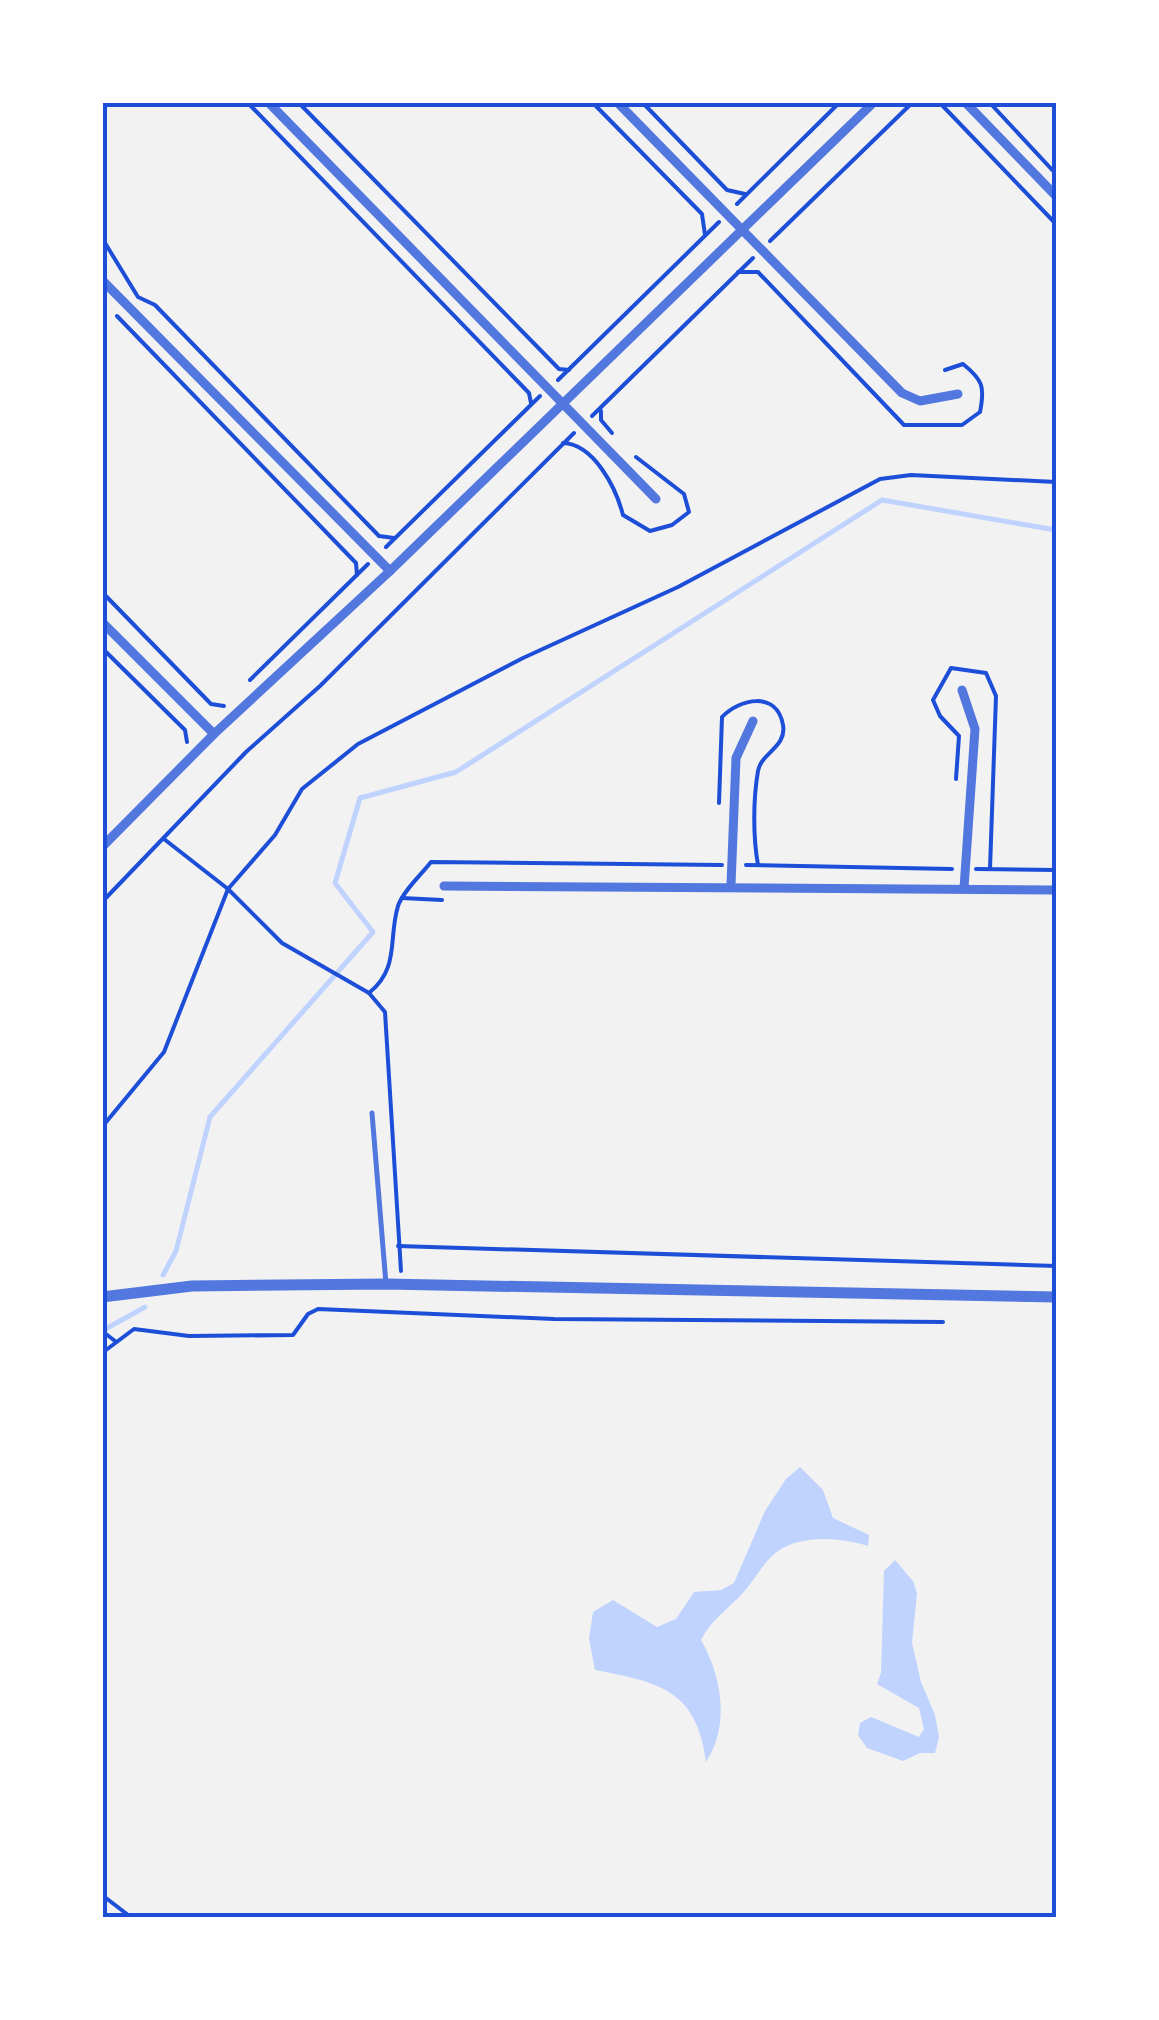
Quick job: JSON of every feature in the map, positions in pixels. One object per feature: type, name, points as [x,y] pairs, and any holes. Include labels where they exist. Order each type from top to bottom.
[{"type":"street","points":[[268,102],[656,499]]},
{"type":"street","points":[[617,102],[902,394],[920,401],[958,394]]},
{"type":"street","points":[[102,847],[214,734],[390,571],[874,102]]},
{"type":"street","points":[[964,102],[1056,196]]},
{"type":"street","points":[[102,280],[390,571]]},
{"type":"street","points":[[102,622],[214,734]]},
{"type":"street","points":[[962,690],[975,729],[964,888]]},
{"type":"street","points":[[731,886],[736,758],[753,720]]},
{"type":"street","points":[[444,886],[1056,890]]},
{"type":"street","points":[[102,1298],[192,1286],[386,1284],[1056,1297]]},
{"type":"lane","points":[[372,1113],[386,1284]]},
{"type":"path","points":[[246,102],[529,392],[532,405]]},
{"type":"path","points":[[298,102],[558,370],[568,370]]},
{"type":"path","points":[[592,102],[702,214],[706,235]]},
{"type":"path","points":[[642,102],[728,190],[747,194]]},
{"type":"path","points":[[250,680],[840,102]]},
{"type":"path","points":[[102,902],[246,752],[320,686],[913,102]]},
{"type":"path","points":[[939,102],[1056,224]]},
{"type":"path","points":[[988,102],[1056,174]]},
{"type":"path","points":[[102,238],[138,298],[155,305],[379,536],[394,538]]},
{"type":"path","points":[[116,315],[356,563],[357,575]]},
{"type":"path","points":[[102,1127],[164,1052],[228,888],[274,835],[302,788],[358,744],[523,658],[678,587],[880,479],[911,475],[1056,482]]},
{"type":"path","points":[[102,592],[211,704],[224,706]]},
{"type":"path","points":[[102,648],[185,730],[187,742],[237,693]]},
{"type":"path","points":[[164,839],[228,888],[282,943],[330,967],[362,990]]},
{"type":"path","points":[[369,993],[384,1012],[398,1246],[1056,1266]]},
{"type":"path","points":[[102,1352],[134,1329],[189,1336],[293,1335],[308,1314],[318,1309],[573,1320],[942,1322]]},
{"type":"path","points":[[102,1331],[114,1340]]},
{"type":"path","points":[[102,1895],[132,1918]]},
{"type":"water","points":[[800,1467],[823,1490],[833,1518],[869,1535],[868,1546],[818,1539],[781,1549],[709,1627],[701,1640],[714,1669],[721,1717],[714,1748],[706,1762],[694,1719],[671,1693],[638,1679],[595,1670],[589,1639],[593,1612],[613,1600],[657,1627],[676,1619],[694,1592],[721,1590],[734,1583],[765,1511],[786,1479]]},
{"type":"water","points":[[895,1560],[913,1581],[917,1593],[912,1643],[939,1737],[935,1753],[920,1753],[903,1761],[867,1748],[858,1735],[860,1723],[871,1717],[919,1737],[924,1729],[919,1708],[877,1684],[881,1673],[884,1571]]},
{"type":"waterway","points":[[163,1275],[176,1251],[210,1117],[373,932],[335,883],[360,798],[456,772],[882,500],[1056,530]]},
{"type":"waterway","points":[[102,1331],[145,1307]]}]
